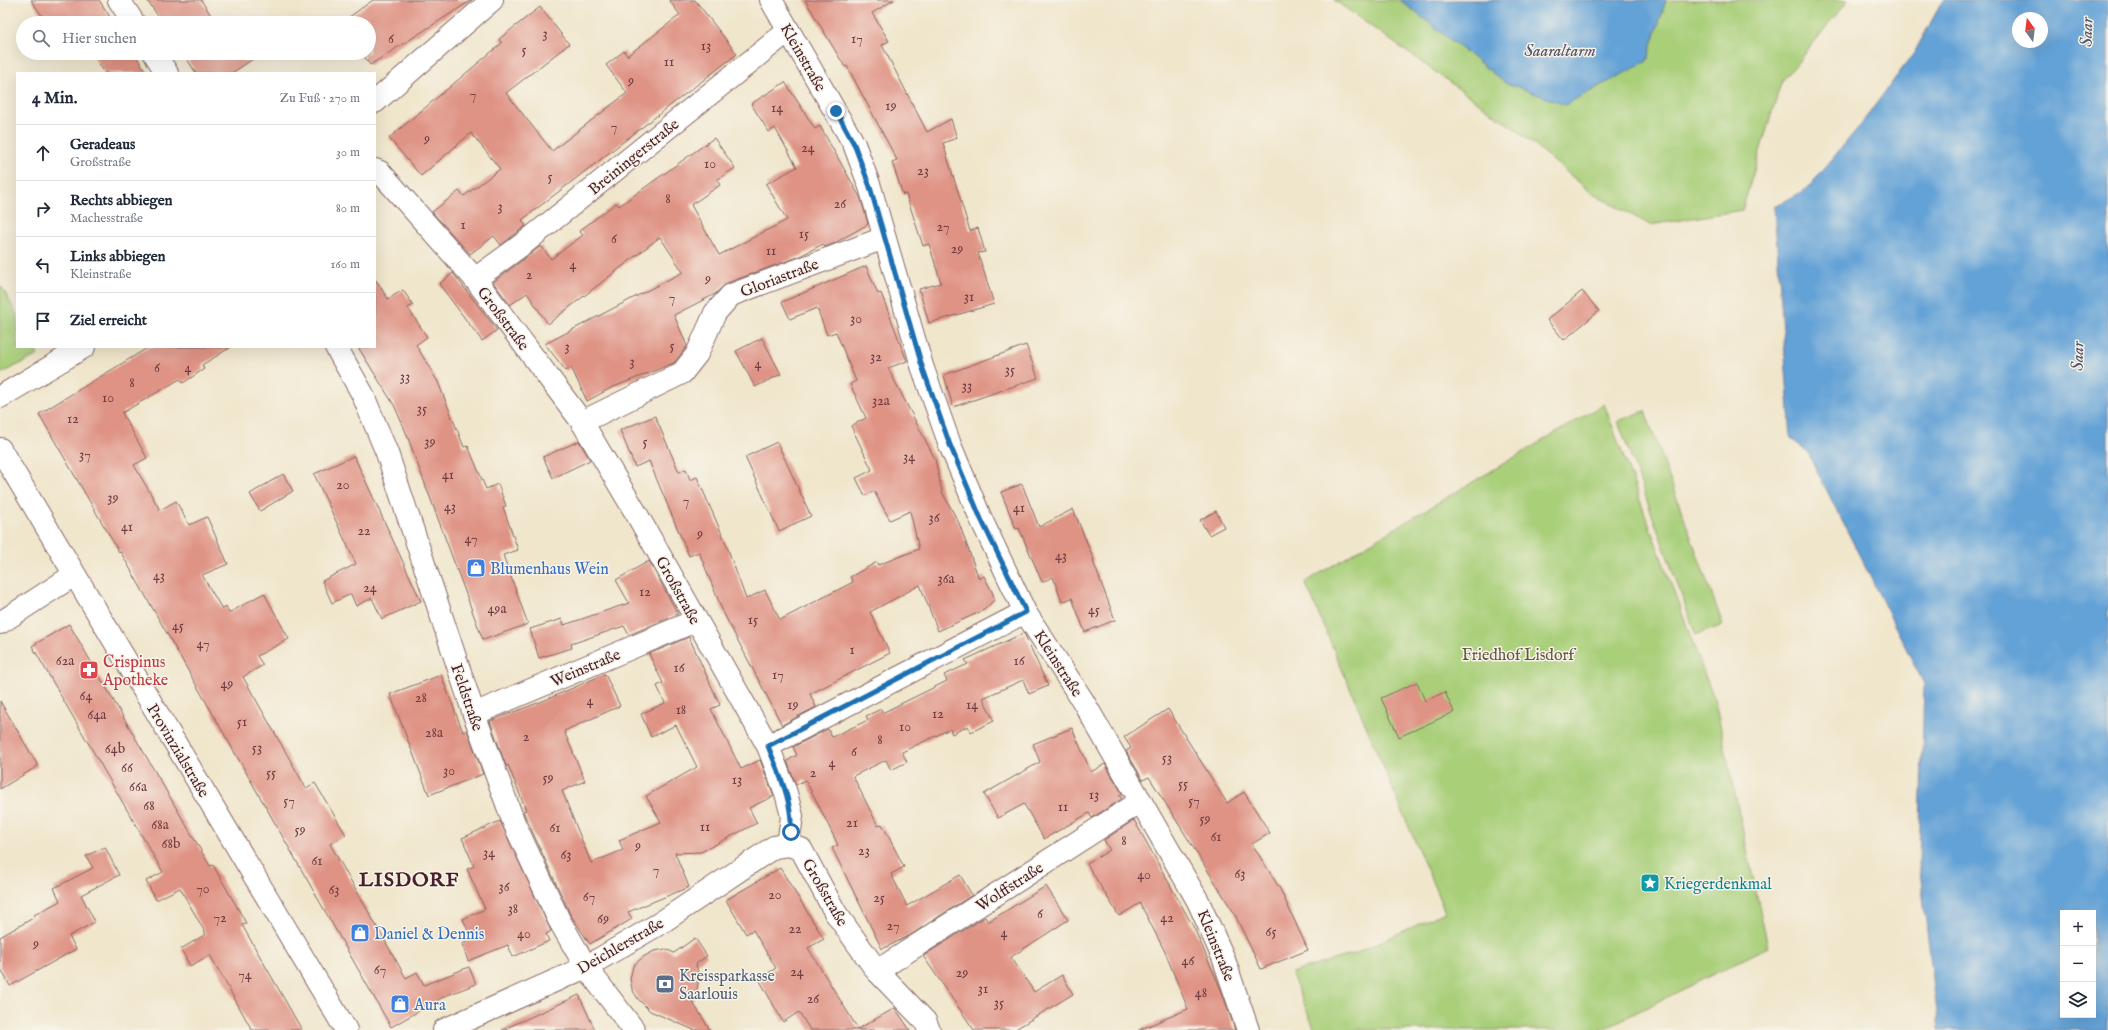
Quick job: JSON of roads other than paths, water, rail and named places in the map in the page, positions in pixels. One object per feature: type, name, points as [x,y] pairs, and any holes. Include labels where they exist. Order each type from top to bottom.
[{"type":"street","points":[[119,0],[129,16]]},
{"type":"street","points":[[376,101],[492,0]]},
{"type":"street","name":"Kleinstraße","points":[[771,0],[854,144],[870,187],[922,366],[950,445],[981,519],[1026,612],[1083,702],[1198,901],[1223,957],[1248,1030]]},
{"type":"street","name":"Breiningerstraße","points":[[475,279],[527,241],[788,31]]},
{"type":"street","points":[[159,60],[166,72]]},
{"type":"street","name":"Großstraße","points":[[376,170],[380,172],[475,279],[582,422],[636,513],[695,621],[768,746],[786,793],[792,816],[788,845],[801,849],[835,912],[877,971],[925,1021],[929,1030]]},
{"type":"street","name":"Gloriastraße","points":[[582,422],[682,372],[697,354],[715,313],[731,295],[884,238]]},
{"type":"street","points":[[0,397],[82,348]]},
{"type":"street","name":"Feldstraße","points":[[337,348],[362,392],[387,452],[474,714],[514,823],[540,882],[559,920],[586,967],[634,1030]]},
{"type":"street","name":"Provinzialstraße","points":[[0,449],[346,1030]]},
{"type":"street","points":[[0,623],[74,575]]},
{"type":"street","points":[[768,746],[1026,612]]},
{"type":"street","name":"Weinstraße","points":[[474,714],[695,621]]},
{"type":"street","name":"Wolffstraße","points":[[877,971],[1141,801]]},
{"type":"street","name":"Deichlerstraße","points":[[444,1030],[586,967],[662,922],[774,847],[788,845]]},
{"type":"water","name":"Saaraltarm","points":[[1400,0],[1666,0],[1647,61],[1565,105],[1504,82]]},
{"type":"water","name":"Saar","points":[[1943,0],[2108,0],[2108,1030],[1939,1030],[1919,863],[1924,684],[1808,453],[1791,438],[1774,207],[1807,189],[1858,128],[1914,53]]},
{"type":"place","name":"Blumenhaus Wein","points":[[476,568]]},
{"type":"place","name":"Crispinus Apotheke","points":[[89,670]]},
{"type":"place","name":"Kriegerdenkmal","points":[[1650,883]]},
{"type":"place","name":"Daniel & Dennis","points":[[360,933]]},
{"type":"place","name":"Kreissparkasse Saarlouis","points":[[665,984]]},
{"type":"place","name":"Aura","points":[[400,1004]]},
{"type":"district","name":"LISDORF","points":[[409,879]]},
{"type":"park label","name":"Friedhof Lisdorf","points":[[1518,654]]}]
